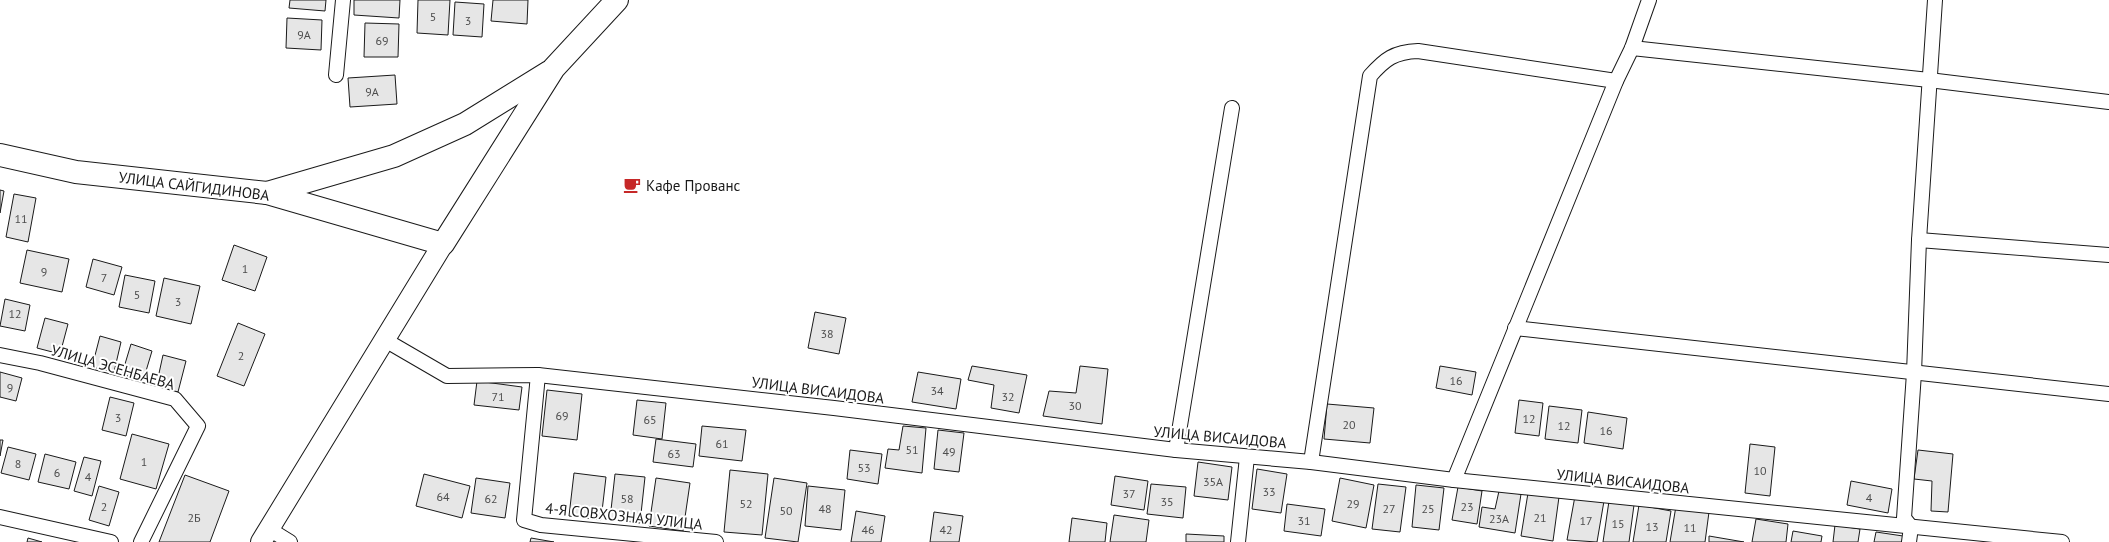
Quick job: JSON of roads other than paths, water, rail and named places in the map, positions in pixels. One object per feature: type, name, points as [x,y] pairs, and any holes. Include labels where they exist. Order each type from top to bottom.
[{"type":"main road","points":[[265,535],[443,244],[554,68],[617,0]]},
{"type":"main road","points":[[267,193],[394,156],[465,124],[554,68]]},
{"type":"main road","name":"УЛИЦА САЙГИДИНОВА","points":[[0,155],[76,172],[267,193],[443,244]]},
{"type":"street","points":[[336,75],[342,0]]},
{"type":"street","points":[[1454,480],[1616,81],[1632,48],[1649,0]]},
{"type":"street","points":[[1909,542],[1911,527],[1904,518],[1914,373],[1918,240],[1935,0]]},
{"type":"street","points":[[1632,48],[1929,80],[2109,102]]},
{"type":"street","points":[[1311,462],[1370,76],[1381,63],[1401,52],[1418,51],[1616,81]]},
{"type":"street","points":[[1176,450],[1232,108]]},
{"type":"street","points":[[1918,240],[2109,255]]},
{"type":"street","points":[[1515,328],[2109,394]]},
{"type":"street","name":"УЛИЦА ВИСАИДОВА","points":[[385,340],[447,376],[538,375],[834,408],[1176,450],[1311,462],[1454,480],[2062,542]]},
{"type":"street","name":"УЛИЦА ЭСЕНБАЕВА","points":[[0,356],[40,363],[175,399],[198,426],[141,542]]},
{"type":"street","name":"4-Я СОВХОЗНАЯ УЛИЦА","points":[[538,375],[524,520],[541,525],[716,542]]},
{"type":"street","points":[[1238,542],[1246,457]]},
{"type":"street","points":[[0,517],[111,542]]},
{"type":"street","points":[[265,535],[290,542]]},
{"type":"place","name":"Кафе Прованс","points":[[632,185]]}]
